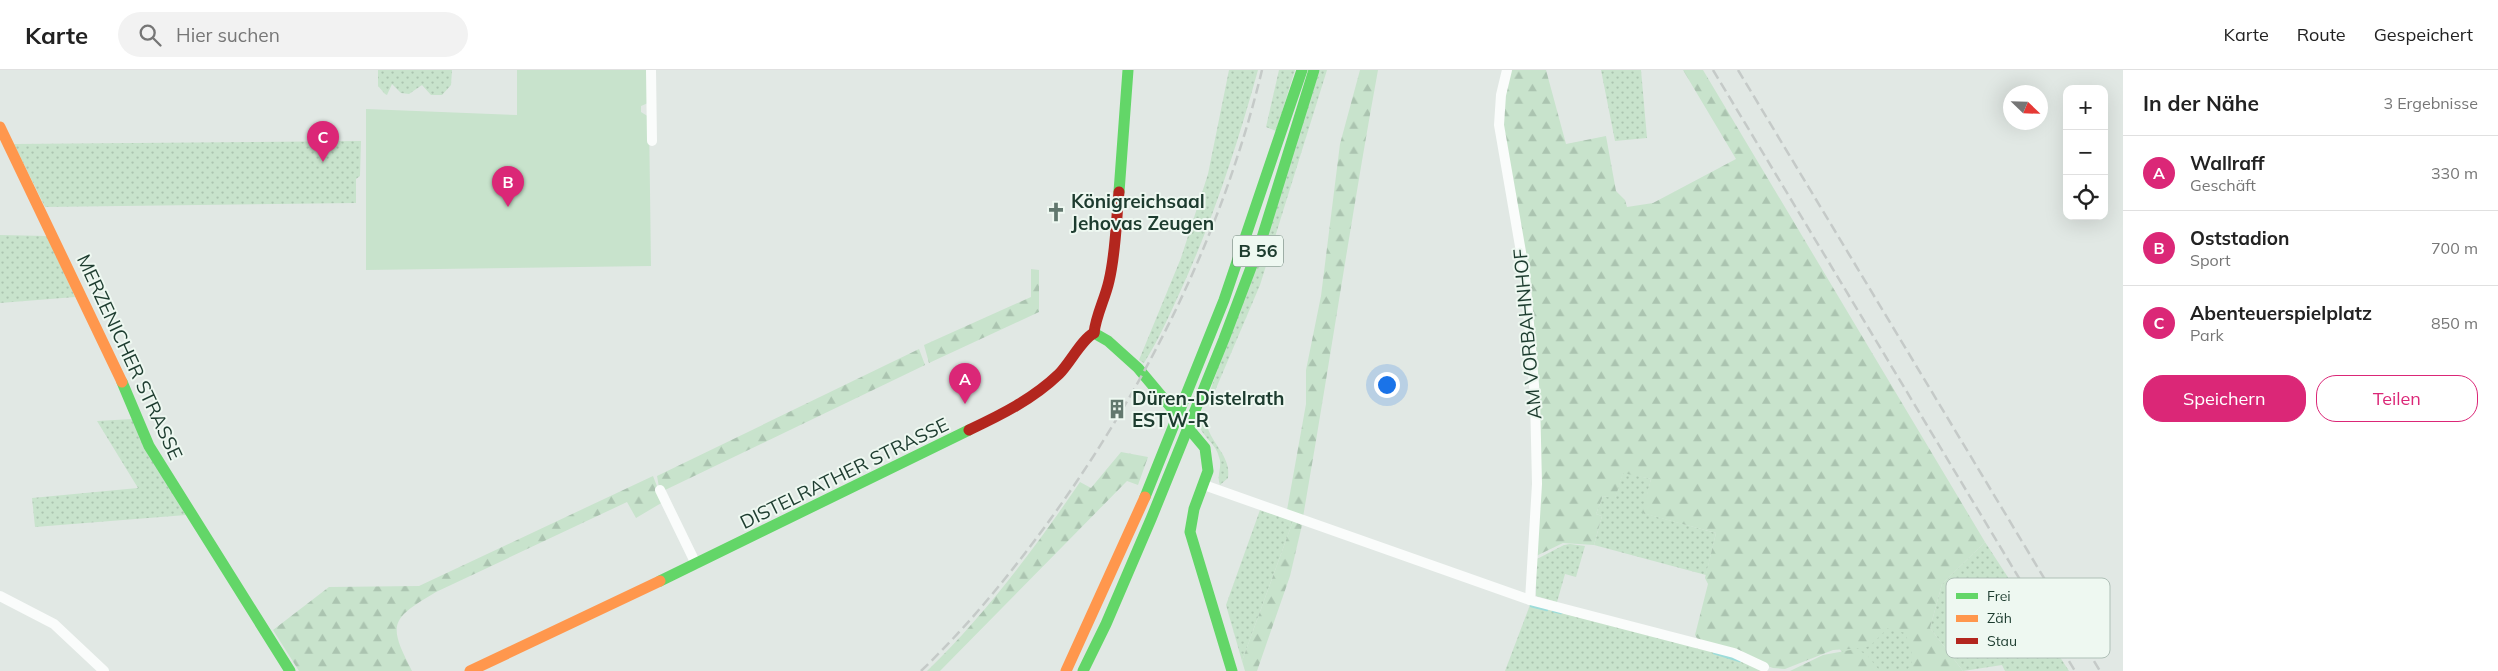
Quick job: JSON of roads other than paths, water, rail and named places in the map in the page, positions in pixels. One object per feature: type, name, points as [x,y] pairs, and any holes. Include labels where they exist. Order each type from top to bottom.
[{"type":"street","points":[[651,70],[652,141]]},
{"type":"street","points":[[1128,70],[1114,253],[1109,282],[1095,323],[1094,333],[1103,337],[1123,354],[1205,448],[1210,462],[1210,472],[1192,511],[1190,532],[1232,671]]},
{"type":"street","name":"B 56","points":[[1066,671],[1119,558],[1179,417],[1245,245],[1302,70]]},
{"type":"street","name":"B 56","points":[[1083,671],[1106,624],[1188,428],[1261,241],[1314,70]]},
{"type":"street","name":"AM VORBAHNHOF","points":[[1507,70],[1501,95],[1499,125],[1525,276],[1535,398],[1537,484],[1530,600]]},
{"type":"street","name":"MERZENICHER STRASSE","points":[[0,127],[123,384],[149,446],[290,671]]},
{"type":"street","name":"DISTELRATHER STRASSE","points":[[470,671],[696,564],[1023,402],[1060,372],[1075,356],[1089,335],[1094,333]]},
{"type":"street","points":[[1204,486],[1530,600],[1734,653],[1764,667]]},
{"type":"street","points":[[660,490],[696,564]]},
{"type":"street","points":[[0,596],[54,624],[104,671]]},
{"type":"waterway","points":[[1531,606],[1547,610]]},
{"type":"waterway","points":[[1553,611],[1561,613]]},
{"type":"waterway","points":[[1714,653],[1740,661]]},
{"type":"railway","points":[[921,671],[986,602],[1044,528],[1081,476],[1147,366],[1176,310],[1225,192],[1245,132],[1262,70]]},
{"type":"railway","points":[[1713,70],[2019,578]]},
{"type":"railway","points":[[1738,70],[2044,578]]},
{"type":"railway","points":[[2067,658],[2075,671]]},
{"type":"railway","points":[[2092,658],[2100,671]]},
{"type":"place","name":"Abenteuerspielplatz","points":[[323,162]]},
{"type":"place","name":"Oststadion","points":[[508,207]]},
{"type":"place","name":"Königreichsaal Jehovas Zeugen","points":[[1056,212]]},
{"type":"place","name":"Wallraff","points":[[965,404]]},
{"type":"place","name":"Düren-Distelrath ESTW-R","points":[[1117,409]]}]
